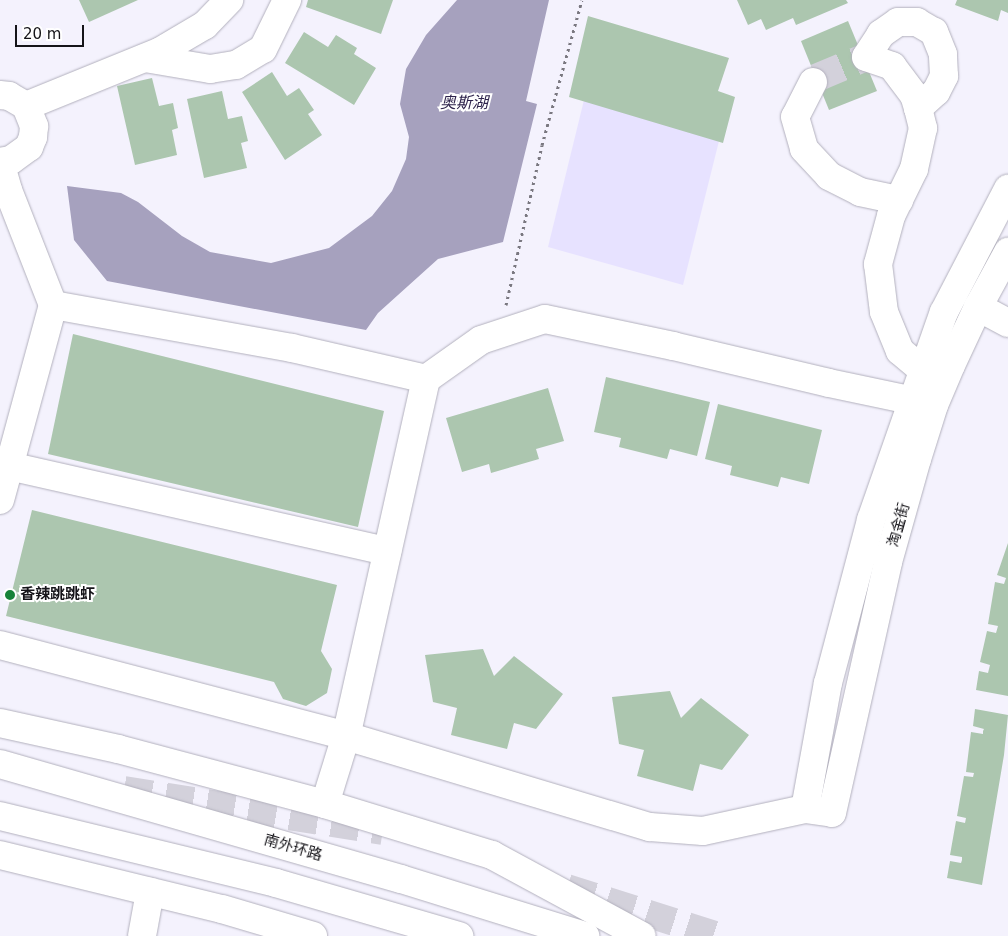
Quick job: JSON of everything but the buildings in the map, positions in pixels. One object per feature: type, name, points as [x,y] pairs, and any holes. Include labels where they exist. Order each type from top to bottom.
[{"type":"main road","points":[[26,106],[145,58],[205,25],[229,0]]},
{"type":"main road","points":[[145,58],[210,70],[236,65],[263,49],[287,0]]},
{"type":"main road","points":[[813,82],[795,117],[804,149],[829,176],[860,192],[899,200]]},
{"type":"main road","points":[[0,95],[9,96],[26,106],[34,126],[34,137],[29,147],[21,155],[11,160],[0,162],[8,190],[54,305],[5,466],[0,500]]},
{"type":"main road","points":[[918,108],[923,128],[914,169],[891,216],[878,264],[884,312],[900,351],[923,370]]},
{"type":"main road","points":[[0,645],[346,736],[650,827],[703,831],[805,809],[828,683],[871,520],[924,402],[923,370],[944,312],[1008,189]]},
{"type":"main road","name":"淘金街","points":[[805,809],[832,813],[924,402],[1008,252]]},
{"type":"main road","points":[[54,305],[292,348],[426,379]]},
{"type":"main road","points":[[978,307],[1008,323]]},
{"type":"main road","points":[[325,804],[346,736],[426,379],[481,340],[545,319],[673,346],[829,383],[924,402]]},
{"type":"main road","points":[[5,466],[387,551]]},
{"type":"main road","points":[[0,723],[118,749],[325,804],[492,855],[642,936]]},
{"type":"main road","name":"南外环路","points":[[0,764],[401,879],[585,936]]},
{"type":"main road","points":[[0,816],[276,883],[459,936]]},
{"type":"main road","points":[[0,855],[150,892],[313,936]]},
{"type":"main road","points":[[142,936],[150,892]]},
{"type":"path","points":[[499,335],[542,145],[582,0]]},
{"type":"shaded area","points":[[584,100],[719,141],[683,285],[548,247]]},
{"type":"water","name":"奥斯湖","points":[[457,0],[549,0],[526,101],[537,104],[503,242],[438,259],[378,313],[366,330],[107,281],[74,240],[67,186],[121,193],[138,202],[182,236],[210,252],[271,263],[329,248],[372,216],[392,191],[406,159],[409,137],[400,104],[406,69],[426,35]]},
{"type":"tunnel","points":[[813,82],[816,78],[866,57]]},
{"type":"tunnel","points":[[124,790],[383,831]]},
{"type":"tunnel","points":[[567,888],[718,936]]},
{"type":"place","name":"香辣跳跳虾","points":[[10,595]]}]
